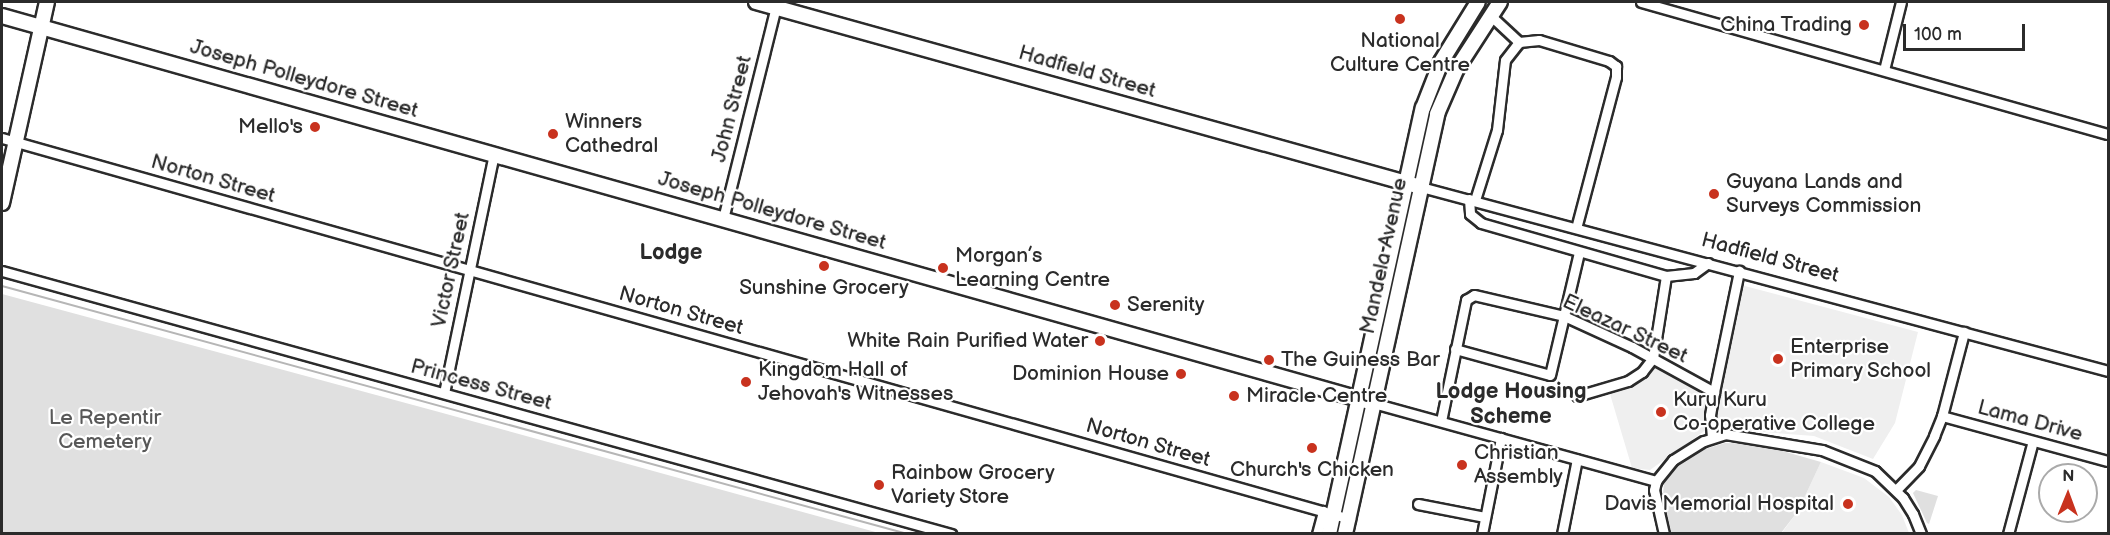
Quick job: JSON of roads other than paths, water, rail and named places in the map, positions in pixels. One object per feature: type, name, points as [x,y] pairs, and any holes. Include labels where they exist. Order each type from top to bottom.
[{"type":"street","points":[[2,203],[47,2]]},
{"type":"street","name":"Hadfield Street","points":[[756,2],[1421,187],[2109,371]]},
{"type":"street","name":"Mandela Avenue","points":[[1329,534],[1328,513],[1358,398],[1423,108],[1442,62],[1478,2]]},
{"type":"street","name":"Mandela Avenue","points":[[1346,534],[1437,114],[1456,70],[1500,2]]},
{"type":"street","points":[[1641,2],[2109,134]]},
{"type":"street","points":[[1884,70],[1901,2]]},
{"type":"street","name":"John Street","points":[[723,219],[776,7]]},
{"type":"street","points":[[1490,15],[1519,42]]},
{"type":"street","name":"Joseph Polleydore Street","points":[[2,16],[1373,403]]},
{"type":"street","points":[[1576,228],[1616,77],[1616,66],[1609,61],[1539,40],[1519,42],[1505,60],[1497,130],[1472,200],[1470,214],[1482,223],[1666,276],[1686,276],[1708,262]]},
{"type":"street","name":"Norton Street","points":[[2,138],[1350,519]]},
{"type":"street","name":"Victor Street","points":[[444,393],[494,154]]},
{"type":"street","points":[[1455,348],[1550,375],[1579,252]]},
{"type":"street","name":"Princess Street","points":[[2,271],[951,534]]},
{"type":"street","points":[[1712,437],[1710,415],[1739,271]]},
{"type":"street","points":[[1577,396],[1628,381],[1642,372],[1653,358],[1666,276]]},
{"type":"street","name":"Eleazar Street","points":[[1441,421],[1466,300],[1472,296],[1564,316],[1653,358],[1714,393]]},
{"type":"street","points":[[1896,490],[1919,466],[1942,416],[1964,332]]},
{"type":"street","points":[[1373,403],[1656,481]]},
{"type":"street","name":"Lama Drive","points":[[1942,416],[2109,461]]},
{"type":"street","points":[[1664,534],[1654,490],[1656,481],[1673,460],[1712,437],[1725,434],[1822,450],[1875,471],[1896,490],[1913,514],[1921,534]]},
{"type":"street","points":[[1482,534],[1501,438]]},
{"type":"street","points":[[2008,534],[2033,441]]},
{"type":"street","points":[[1562,534],[1577,459]]},
{"type":"street","points":[[1418,504],[1485,517]]},
{"type":"street","points":[[1317,534],[1328,513]]},
{"type":"waterway","points":[[2,286],[907,534]]},
{"type":"place","name":"National Culture Centre","points":[[1400,19]]},
{"type":"place","name":"China Trading","points":[[1864,25]]},
{"type":"place","name":"Mello's","points":[[315,127]]},
{"type":"place","name":"Winners Cathedral","points":[[553,134]]},
{"type":"place","name":"Guyana Lands and Surveys Commission","points":[[1714,194]]},
{"type":"place","name":"Sunshine Grocery","points":[[824,266]]},
{"type":"place","name":"Morgan’s Learning Centre","points":[[943,268]]},
{"type":"place","name":"Serenity","points":[[1115,305]]},
{"type":"place","name":"White Rain Purified Water","points":[[1100,341]]},
{"type":"place","name":"Enterprise Primary School","points":[[1778,359]]},
{"type":"place","name":"The Guiness Bar","points":[[1269,360]]},
{"type":"place","name":"Dominion House","points":[[1181,374]]},
{"type":"place","name":"Kingdom Hall of Jehovah's Witnesses","points":[[746,382]]},
{"type":"place","name":"Miracle Centre","points":[[1234,396]]},
{"type":"place","name":"Kuru Kuru Co-operative College","points":[[1661,412]]},
{"type":"place","name":"Church's Chicken","points":[[1312,448]]},
{"type":"place","name":"Christian Assembly","points":[[1462,465]]},
{"type":"place","name":"Rainbow Grocery Variety Store","points":[[879,485]]},
{"type":"place","name":"Davis Memorial Hospital","points":[[1848,504]]},
{"type":"district","name":"Lodge","points":[[671,253]]},
{"type":"district","name":"Lodge Housing Scheme","points":[[1511,404]]},
{"type":"park label","name":"Le Repentir Cemetery","points":[[105,430]]}]
